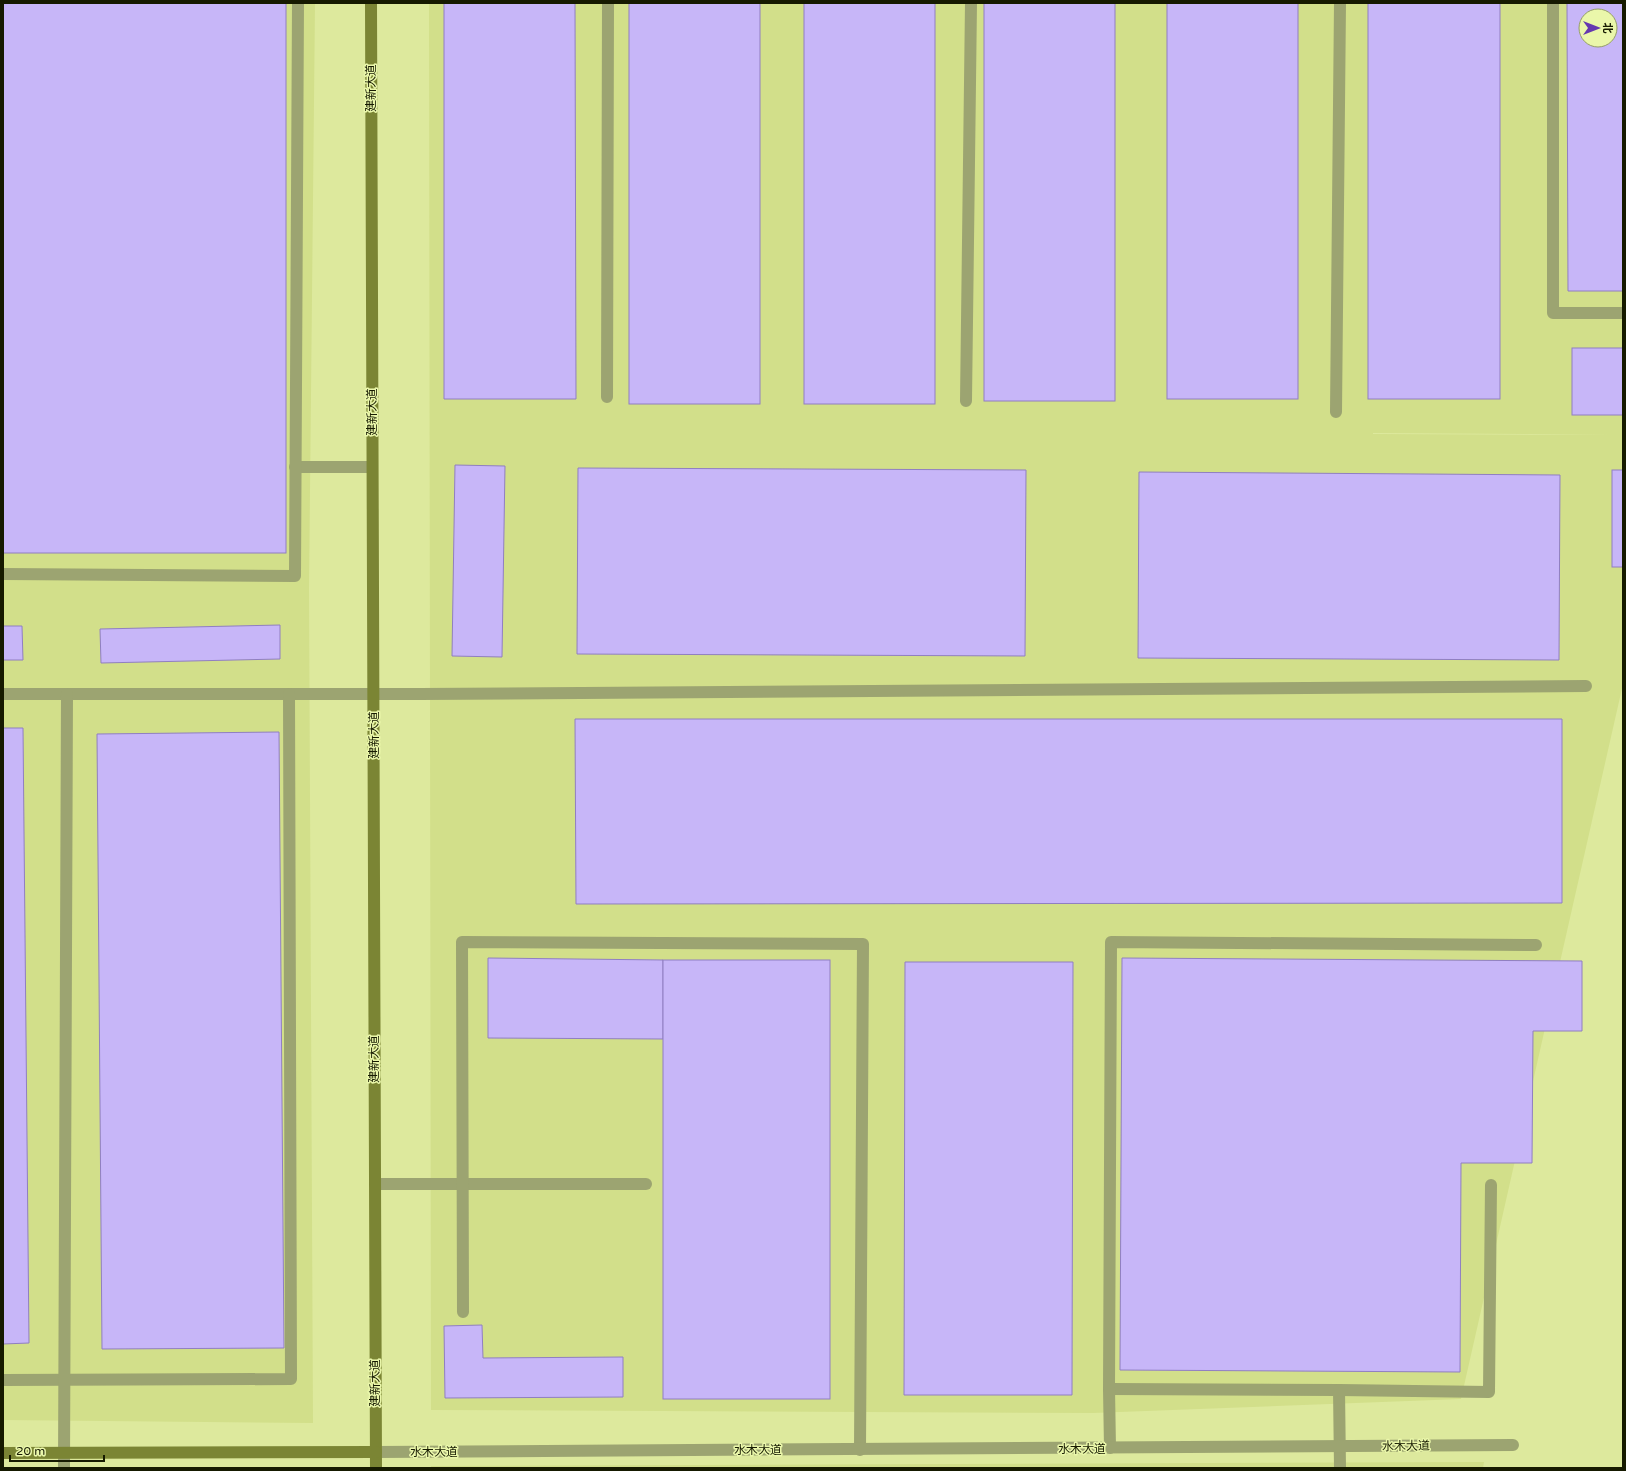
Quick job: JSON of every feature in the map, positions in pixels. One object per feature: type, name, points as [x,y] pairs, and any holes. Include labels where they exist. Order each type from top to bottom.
[{"type":"street","points":[[3,574],[295,576],[298,3]]},
{"type":"street","name":"建新大道","points":[[371,3],[376,1468]]},
{"type":"street","points":[[607,397],[608,3]]},
{"type":"street","points":[[966,401],[971,3]]},
{"type":"street","points":[[1336,412],[1340,3]]},
{"type":"street","points":[[1553,3],[1553,313],[1623,313]]},
{"type":"street","points":[[295,467],[372,467]]},
{"type":"street","points":[[3,694],[374,694],[1586,686]]},
{"type":"street","points":[[64,1468],[67,694]]},
{"type":"street","points":[[3,1380],[291,1379],[289,694]]},
{"type":"street","points":[[463,1312],[462,942],[863,944],[860,1450]]},
{"type":"street","points":[[1110,1448],[1111,942],[1536,945]]},
{"type":"street","points":[[374,1184],[646,1184]]},
{"type":"street","points":[[1109,1389],[1489,1392],[1491,1185]]},
{"type":"street","points":[[1338,1390],[1341,1447],[1340,1468]]},
{"type":"street","name":"水木大道","points":[[3,1453],[860,1450],[1513,1445]]},
{"type":"shaded area","points":[[3,3],[315,3],[309,589],[313,1423],[3,1420]]},
{"type":"shaded area","points":[[429,3],[1623,3],[1623,684],[1461,1399],[1093,1413],[431,1410]],"holes":[[[1373,433],[1532,434],[1611,435]]]},
{"type":"shaded area","points":[[1484,1462],[1483,1468],[431,1468],[431,1466]]},
{"type":"building","points":[[3,3],[286,3],[286,553],[3,553]]},
{"type":"building","points":[[444,3],[575,3],[576,399],[444,399]]},
{"type":"building","points":[[629,3],[760,3],[760,404],[629,404]]},
{"type":"building","points":[[804,3],[935,3],[935,404],[804,404]]},
{"type":"building","points":[[984,3],[1115,3],[1115,401],[984,401]]},
{"type":"building","points":[[1167,3],[1298,3],[1298,399],[1167,399]]},
{"type":"building","points":[[1368,3],[1500,3],[1500,399],[1368,399]]},
{"type":"building","points":[[1567,3],[1623,3],[1623,291],[1568,291]]},
{"type":"building","points":[[1572,348],[1623,348],[1623,415],[1572,415]]},
{"type":"building","points":[[455,465],[505,466],[502,657],[452,656]]},
{"type":"building","points":[[578,468],[1026,470],[1025,656],[577,654]]},
{"type":"building","points":[[1612,470],[1623,470],[1623,567],[1612,567]]},
{"type":"building","points":[[1139,472],[1560,475],[1559,660],[1138,658]]},
{"type":"building","points":[[280,625],[280,659],[101,663],[100,629]]},
{"type":"building","points":[[3,626],[22,626],[23,660],[3,660]]},
{"type":"building","points":[[575,719],[1562,719],[1562,903],[576,904]]},
{"type":"building","points":[[3,728],[23,728],[29,1343],[3,1344]]},
{"type":"building","points":[[279,732],[284,1348],[102,1349],[97,734]]},
{"type":"building","points":[[488,958],[663,960],[663,1039],[488,1038]]},
{"type":"building","points":[[1122,958],[1582,961],[1582,1031],[1533,1031],[1532,1163],[1461,1163],[1460,1372],[1120,1370]]},
{"type":"building","points":[[663,960],[830,960],[830,1399],[663,1399]]},
{"type":"building","points":[[905,962],[1073,962],[1072,1395],[904,1395]]},
{"type":"building","points":[[482,1325],[483,1358],[623,1357],[623,1397],[445,1398],[444,1326]]}]
